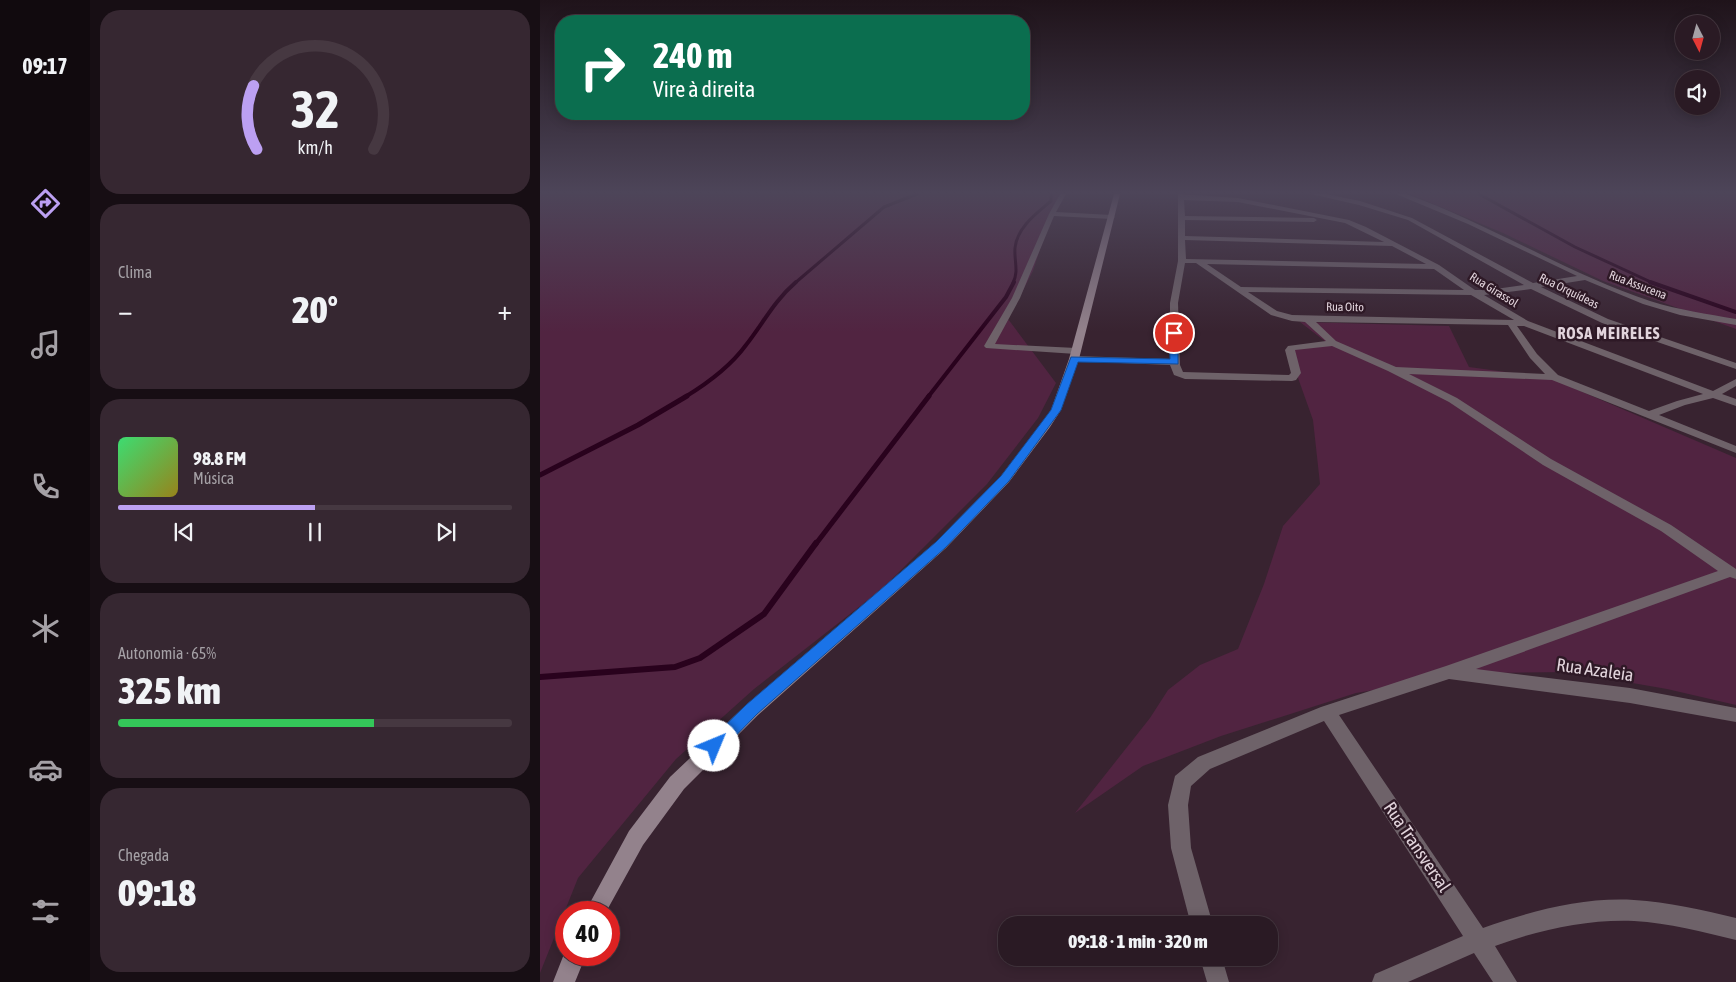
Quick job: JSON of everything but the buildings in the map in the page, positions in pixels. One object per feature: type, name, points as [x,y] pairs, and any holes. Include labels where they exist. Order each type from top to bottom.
[{"type":"street","points":[[1041,240],[1016,298],[989,346],[1075,355],[1175,362]]},
{"type":"street","points":[[601,901],[636,838],[677,783],[752,710],[941,545],[1005,479],[1056,410],[1075,355],[1106,240]]},
{"type":"street","points":[[1183,240],[1182,261],[1174,303],[1176,371],[1185,376],[1292,378],[1296,373],[1291,348],[1333,343]]},
{"type":"street","points":[[1248,240],[1396,244]]},
{"type":"street","name":"Rua Girassol","points":[[1387,240],[1436,267],[1475,294],[1525,323],[1736,403]]},
{"type":"street","name":"Rua Orquídeas","points":[[1449,240],[1532,286],[1605,321],[1736,366]]},
{"type":"street","name":"Rua Assucena","points":[[1510,240],[1587,276],[1640,298],[1683,313],[1736,322]]},
{"type":"street","points":[[1182,261],[1436,267]]},
{"type":"street","name":"Rua Oito","points":[[1198,261],[1274,313],[1292,318],[1525,323]]},
{"type":"street","points":[[1237,289],[1475,294],[1502,292],[1587,276]]},
{"type":"street","points":[[1308,319],[1333,343],[1392,369],[1453,400],[1547,462],[1666,528],[1733,573]]},
{"type":"street","points":[[1511,323],[1533,356],[1554,377]]},
{"type":"street","points":[[1392,369],[1554,377],[1736,450]]},
{"type":"street","points":[[1650,414],[1681,403],[1713,395],[1736,382]]},
{"type":"street","points":[[1200,916],[1181,848],[1178,805],[1182,782],[1204,763],[1327,712],[1733,573]]},
{"type":"street","name":"Rua Azaleia","points":[[1448,672],[1566,685],[1666,700],[1736,715]]},
{"type":"street","name":"Rua Transversal","points":[[1327,712],[1506,982]]},
{"type":"street","points":[[1383,982],[1478,940],[1560,915],[1622,910],[1680,916],[1736,929]]},
{"type":"street","points":[[564,982],[571,966]]},
{"type":"street","points":[[1213,966],[1218,982]]},
{"type":"shaded area","points":[[540,240],[1043,240],[1033,271],[1008,319],[1056,383],[1038,418],[987,484],[882,589],[754,689],[676,759],[578,878],[569,901],[555,901],[555,936],[540,973]]},
{"type":"shaded area","points":[[1517,240],[1736,240],[1736,329],[1603,281]]},
{"type":"shaded area","points":[[1300,322],[1449,326],[1469,367],[1550,378],[1736,458],[1736,705],[1667,689],[1569,672],[1478,673],[1356,693],[1221,736],[1143,766],[1075,813],[1150,718],[1168,690],[1200,665],[1238,649],[1264,584],[1283,526],[1320,484],[1313,420],[1287,347],[1320,346],[1326,342]]},
{"type":"waterway","points":[[795,283],[846,240]]},
{"type":"waterway","points":[[1013,283],[1016,270],[1015,248],[1017,240]]},
{"type":"waterway","points":[[1562,240],[1653,283]]},
{"type":"waterway","points":[[685,397],[710,380],[733,360],[775,304],[796,282]]},
{"type":"waterway","points":[[928,397],[1006,297],[1014,282]]},
{"type":"waterway","points":[[1650,282],[1736,312]]},
{"type":"waterway","points":[[540,475],[638,425],[687,396]]},
{"type":"waterway","points":[[815,545],[929,396]]},
{"type":"waterway","points":[[540,677],[675,667],[700,658],[764,614],[816,543]]},
{"type":"district","name":"ROSA MEIRELES","points":[[1609,333]]},
{"type":"route","points":[[714,746],[752,710],[941,545],[1005,479],[1030,448],[1056,410],[1074,359],[1175,362],[1174,333]]}]
